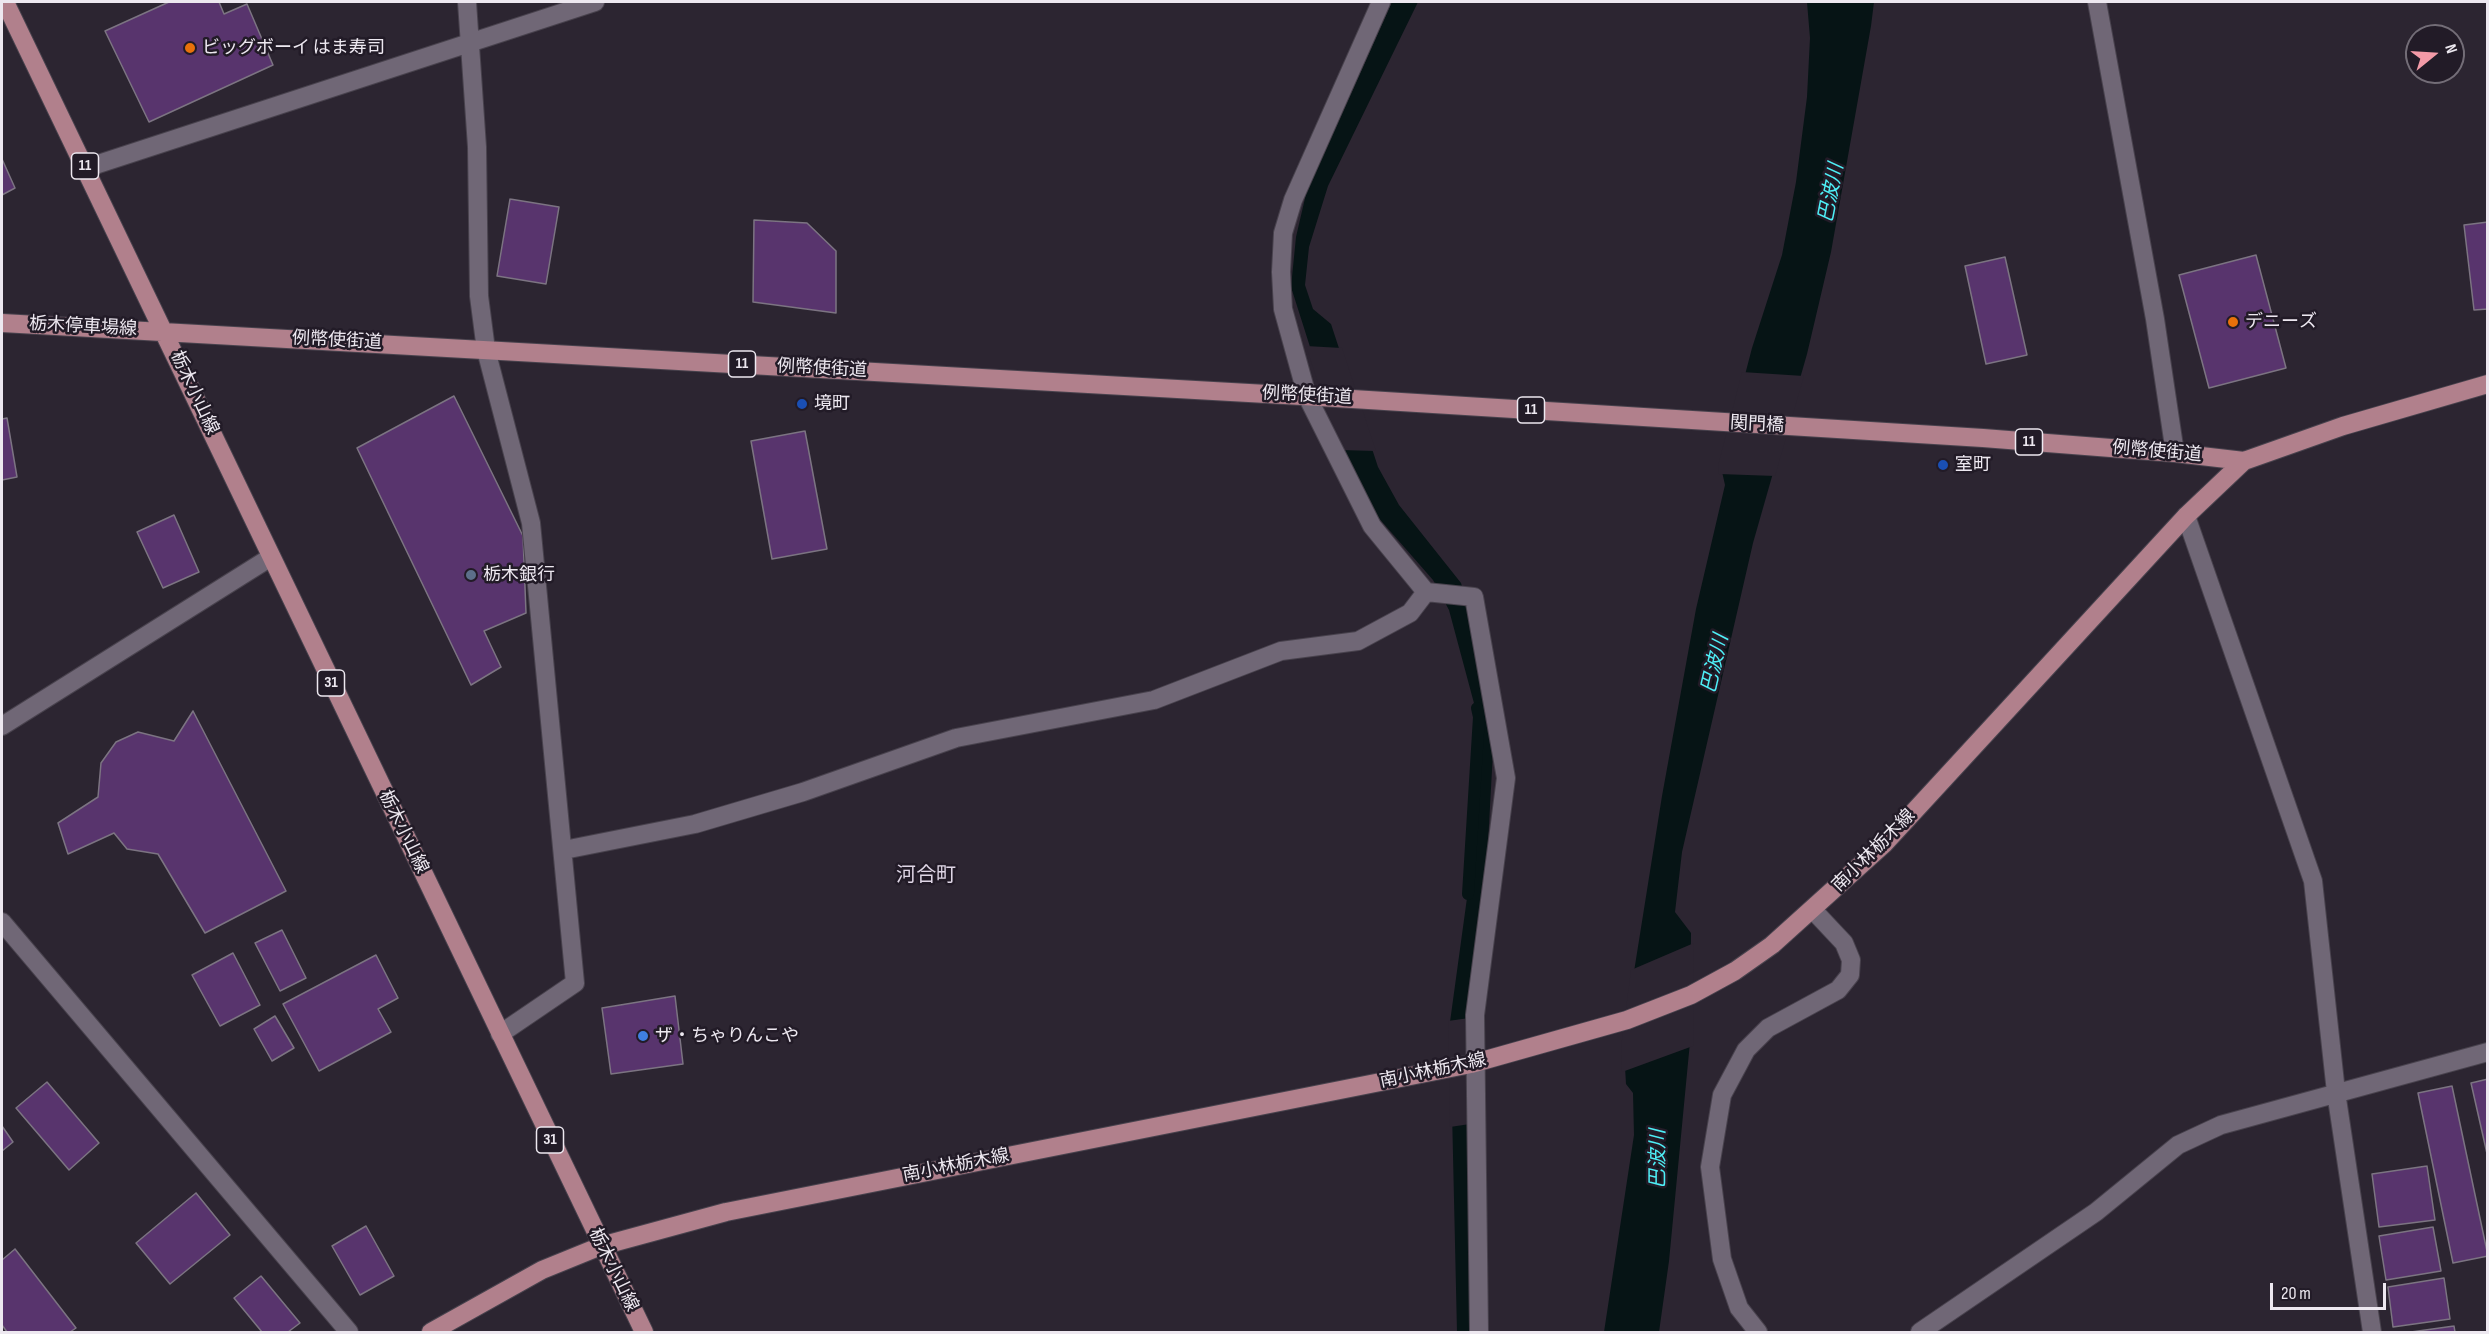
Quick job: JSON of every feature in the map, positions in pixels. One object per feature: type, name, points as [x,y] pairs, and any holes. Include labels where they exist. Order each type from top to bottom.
[{"type":"main road","name":"11","points":[[5,2],[165,330]]},
{"type":"main road","name":"栃木停車場線","points":[[2,323],[165,330]]},
{"type":"main road","name":"例幣使街道","points":[[165,330],[1313,396],[1700,421]]},
{"type":"main road","name":"栃木小山線","points":[[165,330],[271,557],[644,1332]]},
{"type":"main road","name":"例幣使街道","points":[[1814,428],[2175,453],[2244,461],[2343,426],[2487,384]]},
{"type":"main road","name":"関門橋","points":[[1700,421],[1814,428]]},
{"type":"main road","name":"南小林栃木線","points":[[431,1332],[542,1270],[601,1246],[726,1212],[1473,1063],[1628,1020],[1691,995],[1735,972],[1814,910],[1885,843],[2186,516],[2244,461]]},
{"type":"street","points":[[467,2],[468,43],[477,147],[479,296],[486,350],[531,523],[575,983],[500,1034]]},
{"type":"street","points":[[86,168],[595,2]]},
{"type":"street","points":[[1381,2],[1293,200],[1283,233],[1281,272],[1283,309],[1313,396],[1372,526],[1426,592],[1474,597],[1506,778],[1475,1015],[1473,1063],[1479,1332]]},
{"type":"street","points":[[2097,2],[2155,319],[2175,453]]},
{"type":"street","points":[[2186,516],[2313,881],[2336,1092],[2372,1332]]},
{"type":"street","points":[[2,726],[271,557]]},
{"type":"street","points":[[564,850],[706,820],[803,792],[956,738],[1154,700],[1281,651],[1358,641],[1410,613],[1426,592]]},
{"type":"street","points":[[1758,1332],[1739,1308],[1722,1259],[1710,1167],[1722,1095],[1746,1050],[1768,1028],[1838,990],[1850,975],[1851,960],[1844,943],[1814,910]]},
{"type":"street","points":[[2,922],[349,1332]]},
{"type":"street","points":[[1920,1332],[2096,1212],[2178,1145],[2221,1125],[2487,1052]]},
{"type":"water","points":[[1392,2],[1418,2],[1328,186],[1309,247],[1305,285],[1313,309],[1331,324],[1378,467],[1399,505],[1461,583],[1474,626],[1494,733],[1488,843],[1466,1011],[1471,1332],[1457,1332],[1450,1022],[1477,825],[1482,733],[1449,610],[1433,580],[1370,508],[1345,457],[1291,287],[1296,237],[1306,194]]},
{"type":"water","name":"巴波川","points":[[1807,2],[1874,2],[1831,252],[1807,354],[1753,543],[1682,852],[1675,912],[1691,933],[1690,1042],[1669,1261],[1659,1332],[1604,1332],[1634,1135],[1633,1093],[1626,1084],[1624,1049],[1633,978],[1662,796],[1696,609],[1725,485],[1721,467],[1752,348],[1782,255],[1796,182],[1807,97],[1810,38]]},
{"type":"pier","points":[[1306,346],[1342,348],[1376,451],[1340,450]]},
{"type":"pier","points":[[1742,372],[1804,376],[1775,476],[1719,474],[1718,466]]},
{"type":"pier","points":[[1694,943],[1693,1046],[1622,1072],[1621,1048],[1631,970]]},
{"type":"pier","points":[[1469,1018],[1470,1124],[1450,1127],[1448,1021]]},
{"type":"building","name":"ビッグボーイ はま寿司","points":[[169,2],[219,2],[224,14],[247,4],[273,65],[149,122],[105,31]]},
{"type":"building","points":[[2,159],[15,188],[2,195]]},
{"type":"building","points":[[510,199],[559,207],[546,284],[497,276]]},
{"type":"building","points":[[754,220],[807,223],[836,251],[836,313],[753,302]]},
{"type":"building","points":[[2488,222],[2488,309],[2474,310],[2464,225]]},
{"type":"building","name":"デニーズ","points":[[2256,255],[2286,368],[2209,388],[2179,275]]},
{"type":"building","points":[[2005,257],[2027,355],[1986,364],[1965,266]]},
{"type":"building","name":"栃木銀行","points":[[454,396],[523,536],[526,613],[484,631],[501,667],[471,685],[357,448]]},
{"type":"building","points":[[7,418],[17,477],[2,480],[2,419]]},
{"type":"building","points":[[805,431],[827,549],[772,559],[751,441]]},
{"type":"building","points":[[174,515],[199,572],[163,588],[137,532]]},
{"type":"building","points":[[193,711],[286,891],[205,933],[158,854],[127,849],[114,833],[68,854],[58,823],[98,797],[101,763],[116,742],[138,732],[174,741]]},
{"type":"building","points":[[282,930],[306,978],[280,991],[255,943]]},
{"type":"building","points":[[233,953],[260,1005],[220,1026],[192,975]]},
{"type":"building","points":[[376,955],[398,998],[378,1009],[391,1032],[319,1071],[283,1004]]},
{"type":"building","name":"ザ・ちゃりんこや","points":[[675,996],[683,1064],[611,1074],[602,1008]]},
{"type":"building","points":[[275,1016],[294,1048],[272,1061],[254,1029]]},
{"type":"building","points":[[2488,1079],[2488,1158],[2471,1083]]},
{"type":"building","points":[[47,1082],[99,1143],[69,1170],[16,1108]]},
{"type":"building","points":[[2452,1086],[2488,1256],[2453,1263],[2418,1093]]},
{"type":"building","points":[[2,1126],[13,1142],[2,1151]]},
{"type":"building","points":[[2427,1166],[2435,1220],[2379,1227],[2372,1174]]},
{"type":"building","points":[[196,1193],[230,1235],[170,1284],[136,1243]]},
{"type":"building","points":[[366,1226],[394,1276],[360,1295],[332,1246]]},
{"type":"building","points":[[2433,1227],[2441,1271],[2386,1280],[2379,1236]]},
{"type":"building","points":[[15,1249],[76,1328],[70,1332],[7,1332],[2,1325],[2,1260]]},
{"type":"building","points":[[261,1276],[300,1323],[288,1332],[262,1332],[234,1298]]},
{"type":"building","points":[[2444,1278],[2450,1319],[2393,1327],[2388,1287]]},
{"type":"building","points":[[2454,1326],[2455,1332],[2411,1332]]},
{"type":"waterway","points":[[1468,894],[1479,717],[1477,708]]},
{"type":"place","name":"ビッグボーイ はま寿司","points":[[190,48]]},
{"type":"place","name":"デニーズ","points":[[2233,322]]},
{"type":"place","name":"境町","points":[[802,404]]},
{"type":"place","name":"室町","points":[[1943,465]]},
{"type":"place","name":"栃木銀行","points":[[471,575]]},
{"type":"place","name":"ザ・ちゃりんこや","points":[[643,1036]]},
{"type":"district","name":"河合町","points":[[926,876]]}]
